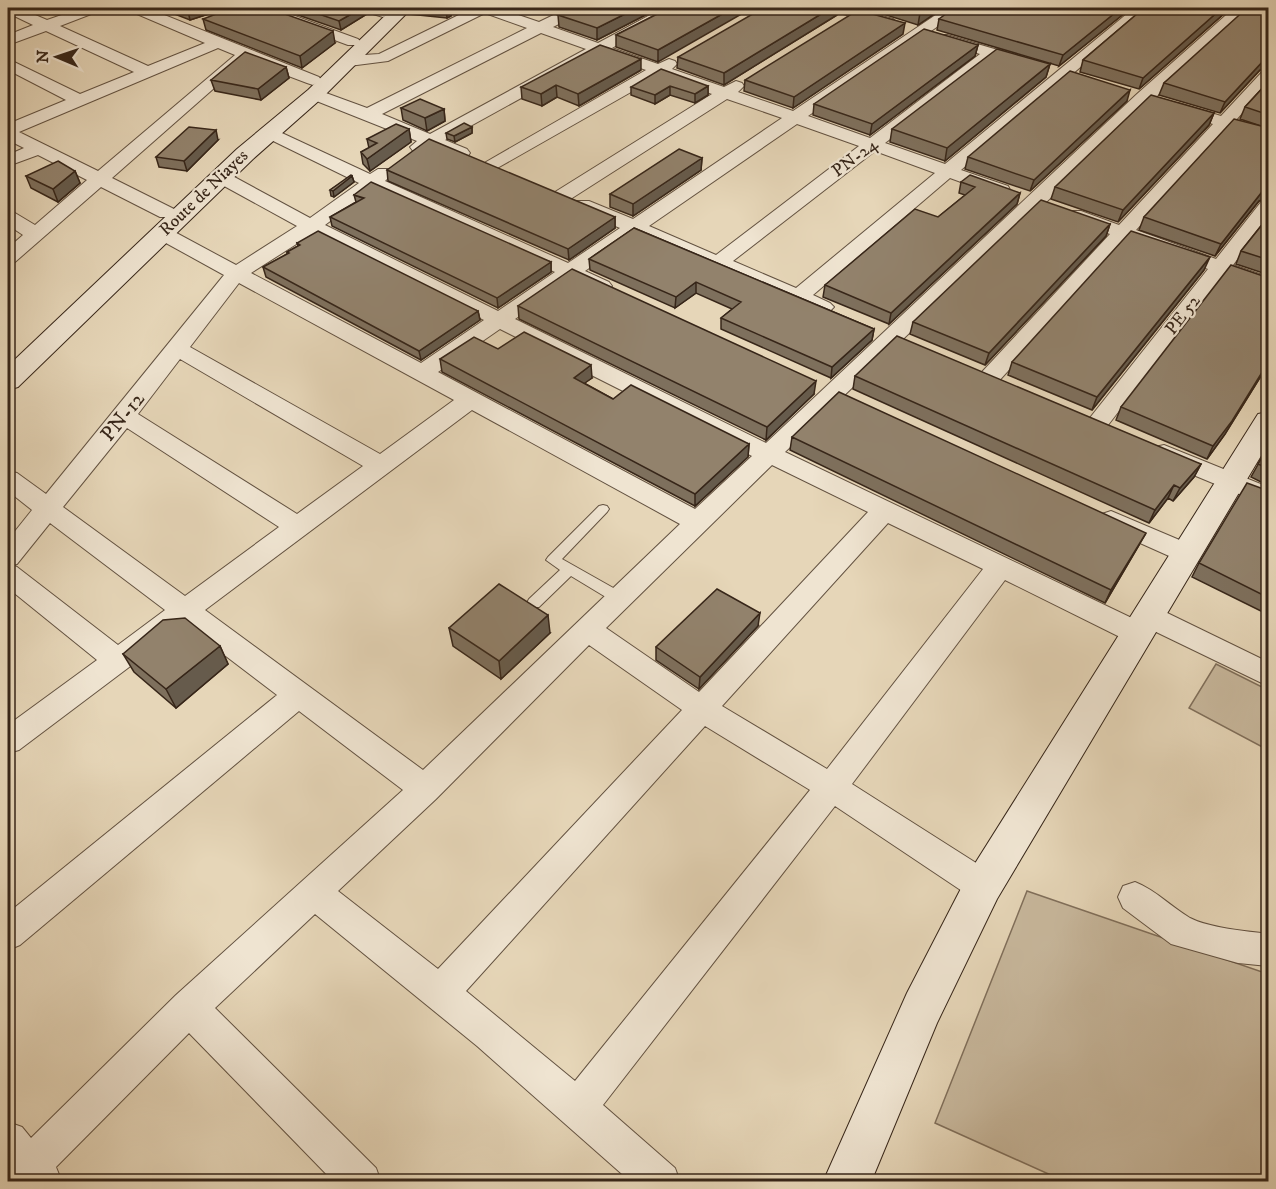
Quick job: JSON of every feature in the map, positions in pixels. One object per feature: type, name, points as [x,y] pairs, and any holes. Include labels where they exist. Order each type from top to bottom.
[{"type":"main road","name":"Route de Niayes","points":[[8,381],[165,223],[221,177],[269,132],[351,51],[386,9]]},
{"type":"main road","name":"Route de Niayes","points":[[8,362],[314,87]]},
{"type":"main road","points":[[847,1182],[922,1008],[983,886],[1269,421]]},
{"type":"street","points":[[8,8],[147,72]]},
{"type":"street","points":[[8,40],[94,8]]},
{"type":"street","points":[[135,8],[245,54],[368,114],[512,175]]},
{"type":"street","points":[[261,8],[351,51],[382,58],[484,8],[1269,284]]},
{"type":"street","points":[[368,114],[579,8]]},
{"type":"street","points":[[235,274],[311,226],[429,139],[673,8]]},
{"type":"street","points":[[421,373],[955,8]]},
{"type":"street","points":[[798,297],[1142,8]]},
{"type":"street","points":[[834,25],[851,9],[1085,81]]},
{"type":"street","points":[[23,1167],[189,1008],[425,789],[619,598],[1035,201],[1131,94],[1243,10]]},
{"type":"street","points":[[188,29],[206,22]]},
{"type":"street","points":[[8,132],[218,43]]},
{"type":"street","name":"PN-24","points":[[718,263],[992,53]]},
{"type":"street","points":[[8,258],[245,54]]},
{"type":"street","points":[[492,166],[678,58]]},
{"type":"street","points":[[8,64],[80,101]]},
{"type":"street","points":[[562,196],[755,74]]},
{"type":"street","points":[[989,378],[1269,75]]},
{"type":"street","points":[[1131,94],[1269,135]]},
{"type":"street","points":[[8,132],[36,149],[100,181],[165,223],[235,274],[698,522]]},
{"type":"street","points":[[269,132],[372,182],[623,295]]},
{"type":"street","points":[[8,161],[36,149]]},
{"type":"street","points":[[221,177],[311,226],[1000,567],[1269,675]]},
{"type":"street","points":[[542,188],[840,315]]},
{"type":"street","name":"PE 52","points":[[1097,424],[1269,206]]},
{"type":"street","points":[[8,217],[36,234]]},
{"type":"street","name":"PN-12","points":[[8,557],[178,349],[235,274]]},
{"type":"street","points":[[178,349],[381,466]]},
{"type":"street","points":[[968,369],[1011,387]]},
{"type":"street","points":[[8,741],[470,400]]},
{"type":"street","points":[[1075,415],[1117,433]]},
{"type":"street","points":[[124,416],[298,527]]},
{"type":"street","points":[[1148,446],[1269,497]]},
{"type":"street","points":[[8,479],[425,789]]},
{"type":"street","points":[[1090,510],[1187,554]]},
{"type":"street","points":[[441,992],[884,511]]},
{"type":"street","points":[[579,1106],[831,787],[1000,567]]},
{"type":"street","points":[[8,574],[117,660]]},
{"type":"street","points":[[588,630],[702,709],[831,787],[983,886]]},
{"type":"street","points":[[8,934],[299,694]]},
{"type":"street","points":[[314,892],[441,992],[579,1106],[661,1182]]},
{"type":"street","points":[[1135,897],[1183,933],[1238,947],[1269,950]]},
{"type":"street","points":[[189,1008],[362,1182]]},
{"type":"lane","points":[[603,509],[553,560],[619,598]]},
{"type":"lane","points":[[534,603],[569,570]]},
{"type":"shaded area","points":[[1216,664],[1268,690],[1268,750],[1189,708]]},
{"type":"shaded area","points":[[1027,891],[1268,974],[1268,1181],[1064,1181],[935,1123]]},
{"type":"building","points":[[178,8],[199,8],[188,11]]},
{"type":"building","points":[[232,8],[268,8],[333,31],[300,56],[203,19]]},
{"type":"building","points":[[301,8],[362,8],[339,21]]},
{"type":"building","points":[[572,8],[637,8],[597,28],[558,15]]},
{"type":"building","points":[[669,8],[733,8],[658,50],[616,35]]},
{"type":"building","points":[[763,8],[831,8],[724,73],[678,57]]},
{"type":"building","points":[[901,8],[928,8],[920,13]]},
{"type":"building","points":[[954,8],[1121,8],[1063,55],[939,19]]},
{"type":"building","points":[[1144,8],[1222,8],[1143,78],[1083,60]]},
{"type":"building","points":[[1247,8],[1269,10],[1269,58],[1265,59],[1225,102],[1164,83]]},
{"type":"building","points":[[858,10],[905,23],[794,97],[745,80]]},
{"type":"building","points":[[924,29],[978,45],[872,124],[814,104]]},
{"type":"building","points":[[600,45],[641,59],[578,94],[556,85],[541,94],[521,87]]},
{"type":"building","points":[[997,49],[1050,64],[947,148],[892,129]]},
{"type":"building","points":[[245,52],[286,67],[258,89],[211,80]]},
{"type":"building","points":[[661,69],[708,86],[695,94],[670,86],[655,95],[631,87]]},
{"type":"building","points":[[1070,71],[1130,90],[1034,180],[968,157]]},
{"type":"building","points":[[1269,81],[1269,115],[1245,107]]},
{"type":"building","points":[[1151,95],[1214,113],[1123,210],[1055,187]]},
{"type":"building","points":[[420,99],[444,109],[425,118],[401,108]]},
{"type":"building","points":[[1234,119],[1269,128],[1269,187],[1265,188],[1221,244],[1144,217]]},
{"type":"building","points":[[464,123],[472,127],[454,136],[446,133]]},
{"type":"building","points":[[396,124],[409,129],[367,159],[361,152],[377,143],[367,139]]},
{"type":"building","points":[[189,127],[216,130],[184,161],[156,157]]},
{"type":"building","points":[[429,139],[615,217],[568,249],[387,170]]},
{"type":"building","points":[[679,149],[702,158],[633,204],[610,194]]},
{"type":"building","points":[[58,161],[75,171],[53,189],[26,176]]},
{"type":"building","points":[[351,175],[333,191],[330,190]]},
{"type":"building","points":[[970,175],[1020,193],[891,313],[825,285],[915,209],[938,217],[975,187],[961,182]]},
{"type":"building","points":[[371,182],[551,262],[497,298],[330,217],[364,198],[354,195]]},
{"type":"building","points":[[1041,200],[1110,224],[989,353],[913,322]]},
{"type":"building","points":[[1269,216],[1269,260],[1241,251]]},
{"type":"building","points":[[634,228],[874,329],[832,367],[721,318],[741,302],[696,282],[676,297],[589,259]]},
{"type":"building","points":[[318,231],[478,311],[419,351],[263,267],[289,253],[287,252],[300,245],[297,243]]},
{"type":"building","points":[[1131,231],[1210,257],[1097,397],[1012,362]]},
{"type":"building","points":[[1231,265],[1269,278],[1269,361],[1232,421],[1213,446],[1121,407]]},
{"type":"building","points":[[572,269],[816,381],[767,427],[518,306]]},
{"type":"building","points":[[524,332],[591,365],[574,378],[613,399],[631,385],[749,444],[695,494],[440,359],[474,337],[498,349]]},
{"type":"building","points":[[897,336],[1201,464],[1180,488],[1174,485],[1155,510],[855,376]]},
{"type":"building","points":[[839,392],[1146,533],[1111,590],[792,437]]},
{"type":"building","points":[[1269,445],[1269,469],[1258,464]]},
{"type":"building","points":[[1247,483],[1269,491],[1269,598],[1199,563]]},
{"type":"building","points":[[499,584],[548,615],[499,661],[449,628]]},
{"type":"building","points":[[717,589],[760,613],[700,677],[656,647]]},
{"type":"building","points":[[185,618],[220,646],[166,689],[123,654],[163,620]]}]
